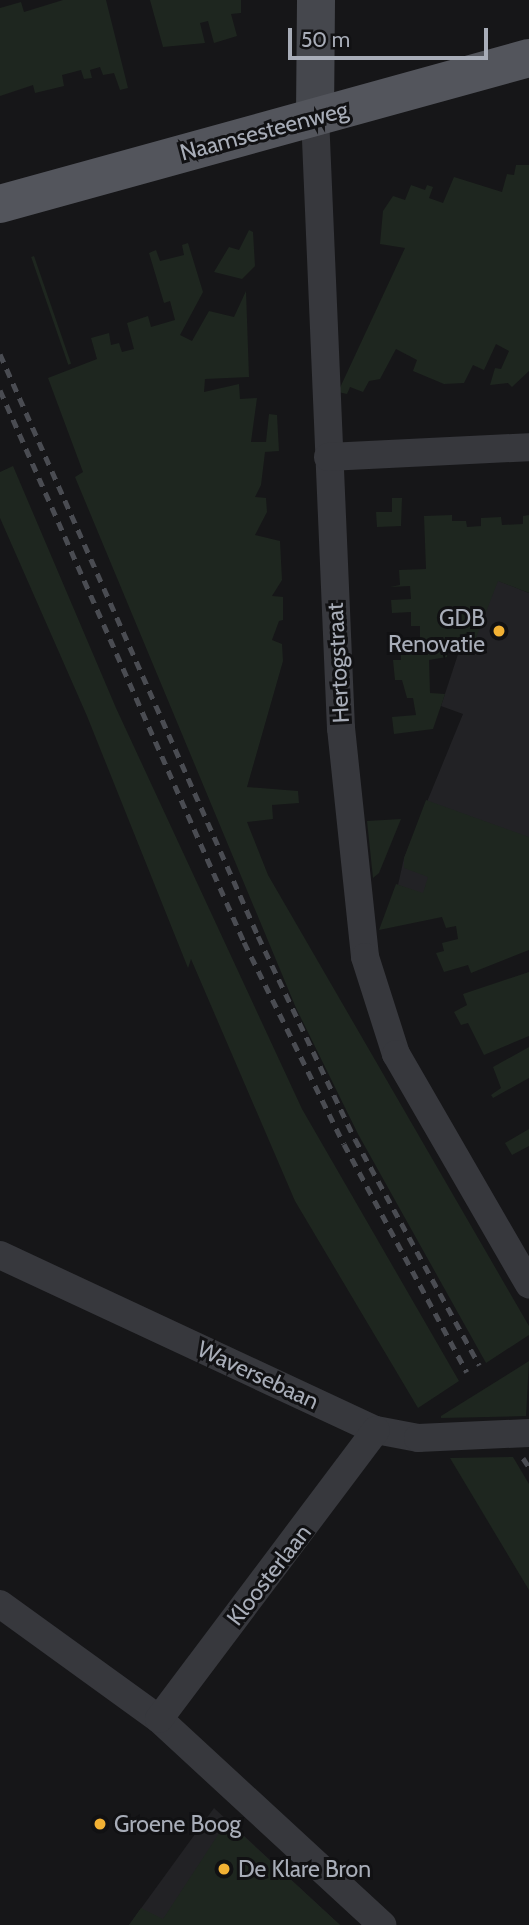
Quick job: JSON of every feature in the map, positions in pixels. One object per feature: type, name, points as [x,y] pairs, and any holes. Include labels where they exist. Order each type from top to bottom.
[{"type":"main road","name":"Naamsesteenweg","points":[[0,204],[529,58]]},
{"type":"street","name":"Hertogstraat","points":[[316,0],[315,117],[341,728],[365,957],[396,1054],[529,1284]]},
{"type":"street","points":[[328,457],[529,447]]},
{"type":"street","name":"Waversebaan","points":[[0,1255],[376,1430],[418,1438],[529,1433]]},
{"type":"street","name":"Kloosterlaan","points":[[159,1719],[367,1449],[376,1430]]},
{"type":"street","points":[[0,1604],[159,1719],[382,1925]]},
{"type":"shaded area","points":[[63,0],[106,0],[128,88],[120,90],[114,73],[103,75],[100,67],[90,70],[92,78],[84,79],[81,70],[62,75],[64,86],[35,93],[33,85],[0,96],[0,8],[21,2],[24,12]]},
{"type":"shaded area","points":[[150,0],[241,0],[241,13],[231,14],[237,36],[214,43],[208,21],[200,23],[205,43],[163,47]]},
{"type":"shaded area","points":[[516,165],[529,165],[529,371],[512,387],[508,383],[490,385],[495,368],[501,369],[509,351],[496,344],[484,370],[473,365],[464,383],[444,384],[413,371],[417,360],[396,349],[380,379],[369,381],[363,392],[350,387],[347,394],[338,392],[405,248],[380,244],[383,211],[393,196],[405,200],[411,185],[425,190],[427,185],[433,187],[429,198],[443,203],[454,177],[502,192],[507,174],[514,175]]},
{"type":"shaded area","points":[[249,230],[253,232],[255,266],[242,279],[214,272],[229,247],[239,250]]},
{"type":"shaded area","points":[[188,243],[203,292],[180,335],[192,341],[209,311],[234,317],[246,291],[249,377],[205,379],[204,392],[239,384],[240,399],[257,398],[251,442],[266,442],[269,414],[277,415],[279,451],[265,452],[261,485],[255,497],[266,498],[267,512],[255,535],[280,541],[282,580],[272,596],[283,597],[283,620],[279,621],[272,640],[282,644],[283,661],[247,787],[298,791],[299,803],[272,805],[273,819],[247,822],[268,875],[529,1326],[529,1335],[486,1363],[358,1134],[296,1008],[75,477],[83,472],[48,378],[97,359],[91,338],[109,333],[111,345],[119,343],[122,352],[134,349],[127,323],[148,316],[151,327],[175,320],[170,301],[164,303],[149,253],[156,250],[160,261],[184,255],[182,245]]},
{"type":"shaded area","points":[[34,256],[71,364],[68,365],[31,257]]},
{"type":"shaded area","points":[[13,466],[116,708],[302,1109],[459,1381],[418,1408],[295,1201],[191,959],[188,968],[87,716],[0,518],[0,472]]},
{"type":"shaded area","points":[[392,498],[402,498],[401,526],[377,527],[376,512],[392,512]]},
{"type":"shaded area","points":[[452,515],[452,521],[466,521],[467,527],[481,526],[481,518],[501,517],[502,525],[523,524],[523,516],[529,515],[529,593],[498,581],[469,656],[460,653],[464,640],[448,640],[447,657],[429,660],[430,693],[445,694],[433,729],[394,734],[392,717],[416,715],[413,698],[407,698],[402,680],[395,680],[393,660],[401,660],[400,642],[420,640],[420,626],[411,626],[411,612],[392,613],[391,600],[411,599],[410,586],[390,587],[400,585],[399,570],[426,569],[424,516]]},
{"type":"shaded area","points":[[484,575],[529,593],[529,933],[398,885],[404,858],[463,714],[441,706]]},
{"type":"shaded area","points":[[426,800],[529,837],[529,950],[471,973],[468,965],[444,972],[436,953],[444,951],[442,943],[458,939],[456,926],[446,928],[442,917],[379,930],[396,884],[423,893],[428,877],[404,868],[404,858]]},
{"type":"shaded area","points":[[401,819],[379,873],[373,878],[367,821]]},
{"type":"shaded area","points":[[529,972],[529,1036],[484,1055],[468,1023],[461,1025],[454,1012],[467,1005],[463,994]]},
{"type":"shaded area","points":[[529,1047],[529,1078],[493,1098],[491,1095],[501,1088],[493,1067]]},
{"type":"shaded area","points":[[529,1129],[529,1146],[512,1155],[505,1143]]},
{"type":"shaded area","points":[[529,1361],[526,1416],[441,1418],[441,1416]]},
{"type":"shaded area","points":[[513,1457],[529,1484],[529,1590],[450,1458]]},
{"type":"shaded area","name":"De Klare Bron","points":[[214,1808],[340,1925],[129,1925]]},
{"type":"shaded area","name":"De Klare Bron","points":[[227,1821],[340,1925],[129,1925],[141,1908],[163,1919]]},
{"type":"railway","points":[[0,354],[258,936],[355,1139],[479,1365]]},
{"type":"railway","points":[[0,390],[244,942],[344,1144],[467,1372]]},
{"type":"railway","points":[[523,1458],[529,1467]]},
{"type":"place","name":"GDB Renovatie","points":[[499,631]]},
{"type":"place","name":"Groene Boog","points":[[100,1824]]},
{"type":"place","name":"De Klare Bron","points":[[224,1869]]}]
